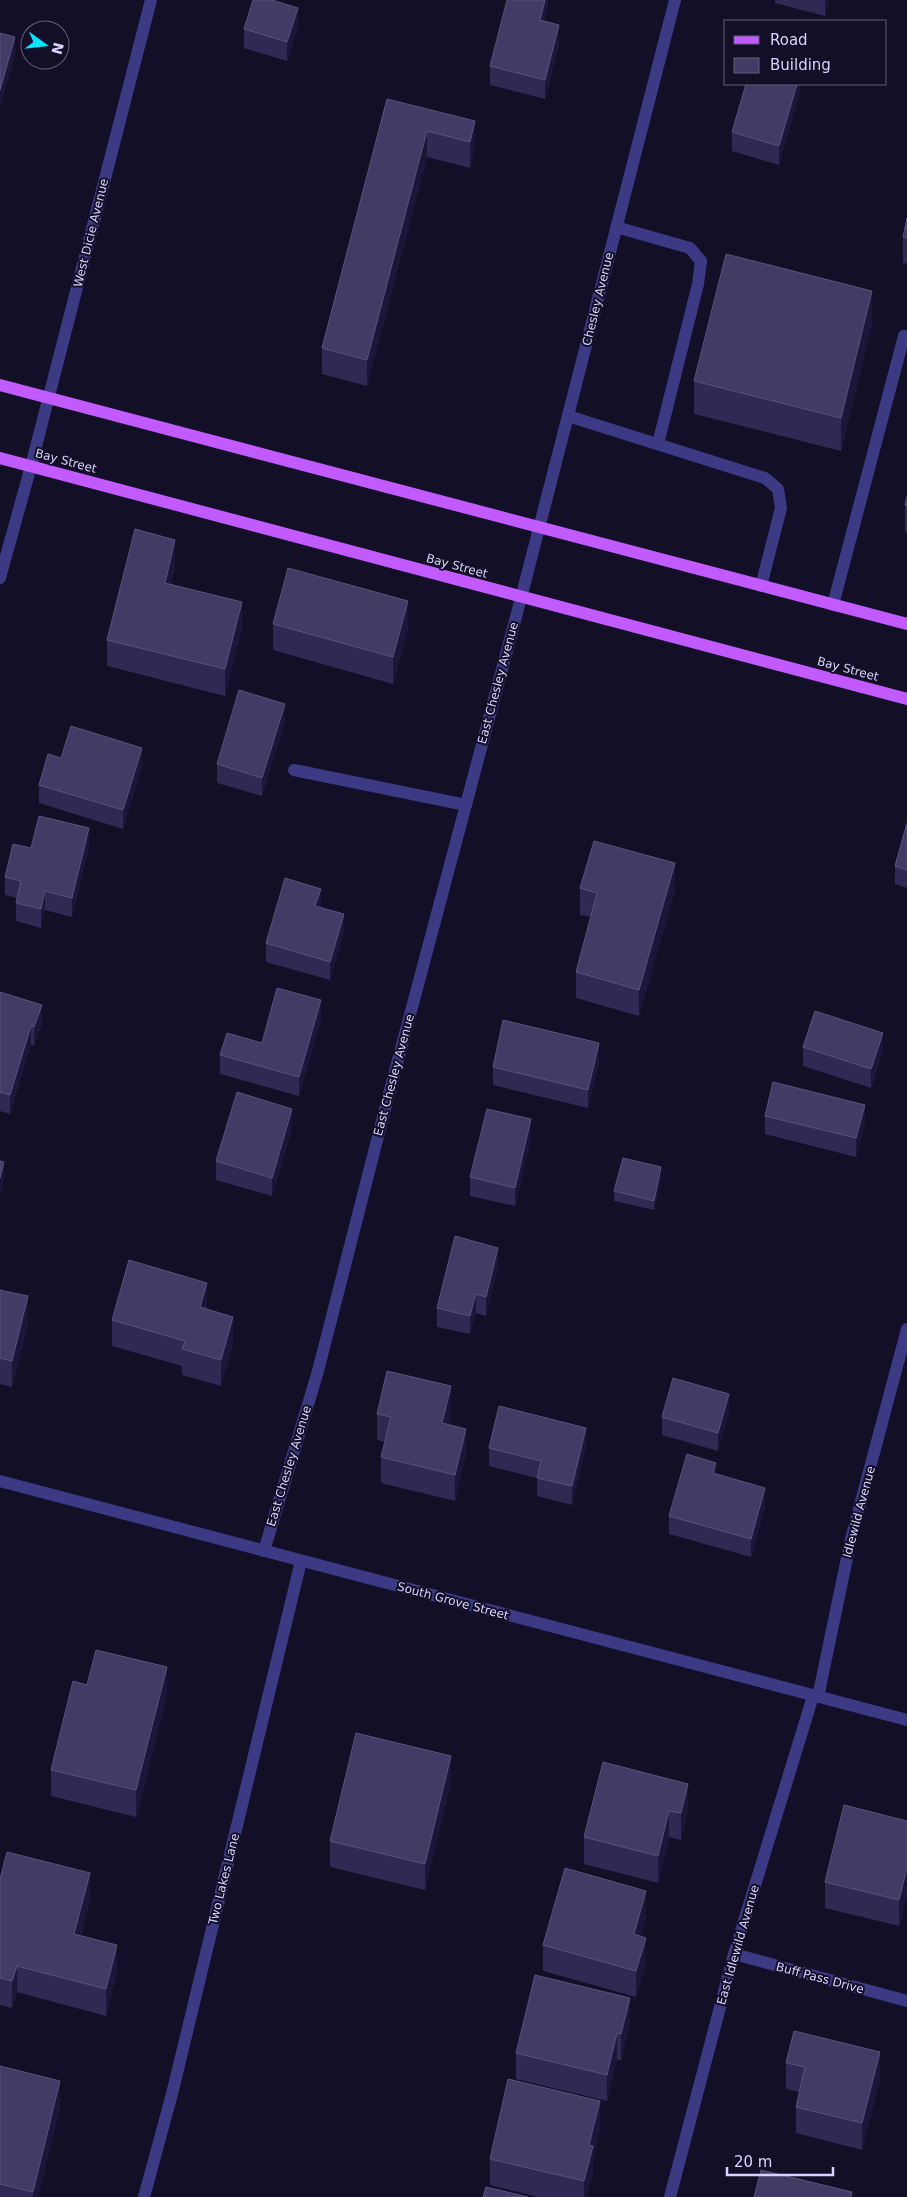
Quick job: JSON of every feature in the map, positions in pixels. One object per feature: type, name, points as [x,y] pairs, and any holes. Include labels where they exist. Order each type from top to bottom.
[{"type":"main road","points":[[0,386],[907,624]]},
{"type":"main road","name":"Bay Street","points":[[0,458],[521,598],[907,699]]},
{"type":"street","name":"West Dicie Avenue","points":[[0,578],[49,398],[151,0]]},
{"type":"street","name":"Chesley Avenue","points":[[521,598],[675,0]]},
{"type":"street","points":[[616,227],[690,248],[702,261],[658,444]]},
{"type":"street","points":[[833,605],[904,336],[907,336]]},
{"type":"street","points":[[568,416],[765,478],[778,489],[781,508],[761,586]]},
{"type":"street","name":"East Chesley Avenue","points":[[264,1551],[318,1371],[385,1109],[521,598]]},
{"type":"street","points":[[294,770],[466,805]]},
{"type":"street","name":"Idlewild Avenue","points":[[816,1697],[851,1539],[907,1329]]},
{"type":"street","name":"South Grove Street","points":[[0,1481],[907,1720]]},
{"type":"street","name":"Two Lakes Lane","points":[[144,2197],[172,2094],[301,1561]]},
{"type":"street","name":"East Idlewild Avenue","points":[[670,2197],[734,1954],[816,1697]]},
{"type":"street","name":"Buff Pass Drive","points":[[734,1954],[907,2001]]},
{"type":"building","points":[[253,0],[272,0],[298,8],[287,42],[244,29]]},
{"type":"building","points":[[507,0],[545,0],[540,20],[559,25],[545,80],[490,66]]},
{"type":"building","points":[[0,33],[15,37],[0,90]]},
{"type":"building","points":[[746,85],[797,85],[779,146],[732,132]]},
{"type":"building","points":[[387,99],[475,121],[470,142],[427,131],[367,360],[322,348]]},
{"type":"building","points":[[907,218],[907,238],[903,237]]},
{"type":"building","points":[[726,254],[872,291],[841,418],[694,381]]},
{"type":"building","points":[[135,529],[175,540],[165,583],[242,602],[225,669],[107,640]]},
{"type":"building","points":[[288,568],[408,601],[393,657],[273,624]]},
{"type":"building","points":[[239,690],[285,704],[262,778],[217,764]]},
{"type":"building","points":[[71,726],[142,748],[123,810],[39,785],[48,754],[61,758]]},
{"type":"building","points":[[39,816],[89,828],[72,898],[45,891],[41,909],[16,903],[21,881],[5,877],[13,844],[31,848]]},
{"type":"building","points":[[907,823],[907,870],[895,866]]},
{"type":"building","points":[[594,841],[675,863],[639,990],[576,972],[597,893],[580,888]]},
{"type":"building","points":[[285,878],[321,889],[315,906],[344,914],[330,962],[266,943]]},
{"type":"building","points":[[277,988],[321,1000],[299,1077],[220,1055],[227,1033],[262,1043]]},
{"type":"building","points":[[0,992],[42,1005],[34,1027],[31,1026],[10,1095],[0,1092]]},
{"type":"building","points":[[815,1011],[883,1033],[871,1069],[803,1047]]},
{"type":"building","points":[[503,1020],[599,1043],[588,1090],[493,1067]]},
{"type":"building","points":[[773,1082],[865,1105],[856,1138],[765,1116]]},
{"type":"building","points":[[237,1092],[292,1109],[272,1178],[216,1161]]},
{"type":"building","points":[[487,1109],[531,1119],[515,1188],[470,1177]]},
{"type":"building","points":[[623,1158],[661,1167],[654,1201],[614,1191]]},
{"type":"building","points":[[0,1161],[4,1162],[0,1178]]},
{"type":"building","points":[[455,1236],[498,1248],[486,1297],[476,1294],[470,1316],[437,1308]]},
{"type":"building","points":[[129,1260],[207,1283],[200,1307],[233,1317],[221,1360],[182,1349],[185,1341],[112,1320]]},
{"type":"building","points":[[0,1290],[28,1296],[12,1361],[0,1358]]},
{"type":"building","points":[[387,1371],[451,1386],[442,1423],[466,1429],[455,1475],[381,1457],[391,1417],[377,1414]]},
{"type":"building","points":[[673,1378],[729,1394],[718,1433],[662,1417]]},
{"type":"building","points":[[499,1406],[586,1428],[572,1486],[537,1478],[541,1461],[489,1448]]},
{"type":"building","points":[[687,1454],[716,1463],[713,1473],[765,1488],[751,1539],[669,1516]]},
{"type":"building","points":[[96,1650],[167,1667],[136,1790],[51,1770],[73,1681],[87,1685]]},
{"type":"building","points":[[356,1733],[451,1756],[425,1864],[330,1841]]},
{"type":"building","points":[[603,1762],[688,1784],[681,1813],[669,1811],[658,1856],[584,1837]]},
{"type":"building","points":[[844,1805],[907,1821],[907,1868],[899,1900],[825,1882]]},
{"type":"building","points":[[7,1852],[90,1873],[74,1934],[117,1945],[106,1989],[17,1966],[12,1981],[0,1978],[0,1879]]},
{"type":"building","points":[[565,1868],[646,1891],[634,1934],[646,1938],[636,1971],[543,1945]]},
{"type":"building","points":[[535,1975],[630,1998],[621,2034],[617,2033],[607,2075],[516,2053]]},
{"type":"building","points":[[794,2031],[880,2052],[862,2123],[796,2107],[805,2067],[786,2063]]},
{"type":"building","points":[[0,2066],[60,2081],[33,2192],[0,2184]]},
{"type":"building","points":[[508,2079],[600,2101],[589,2145],[593,2146],[584,2181],[490,2159]]},
{"type":"building","points":[[761,2170],[852,2192],[851,2197],[754,2197]]},
{"type":"building","points":[[486,2187],[528,2197],[483,2197]]}]
